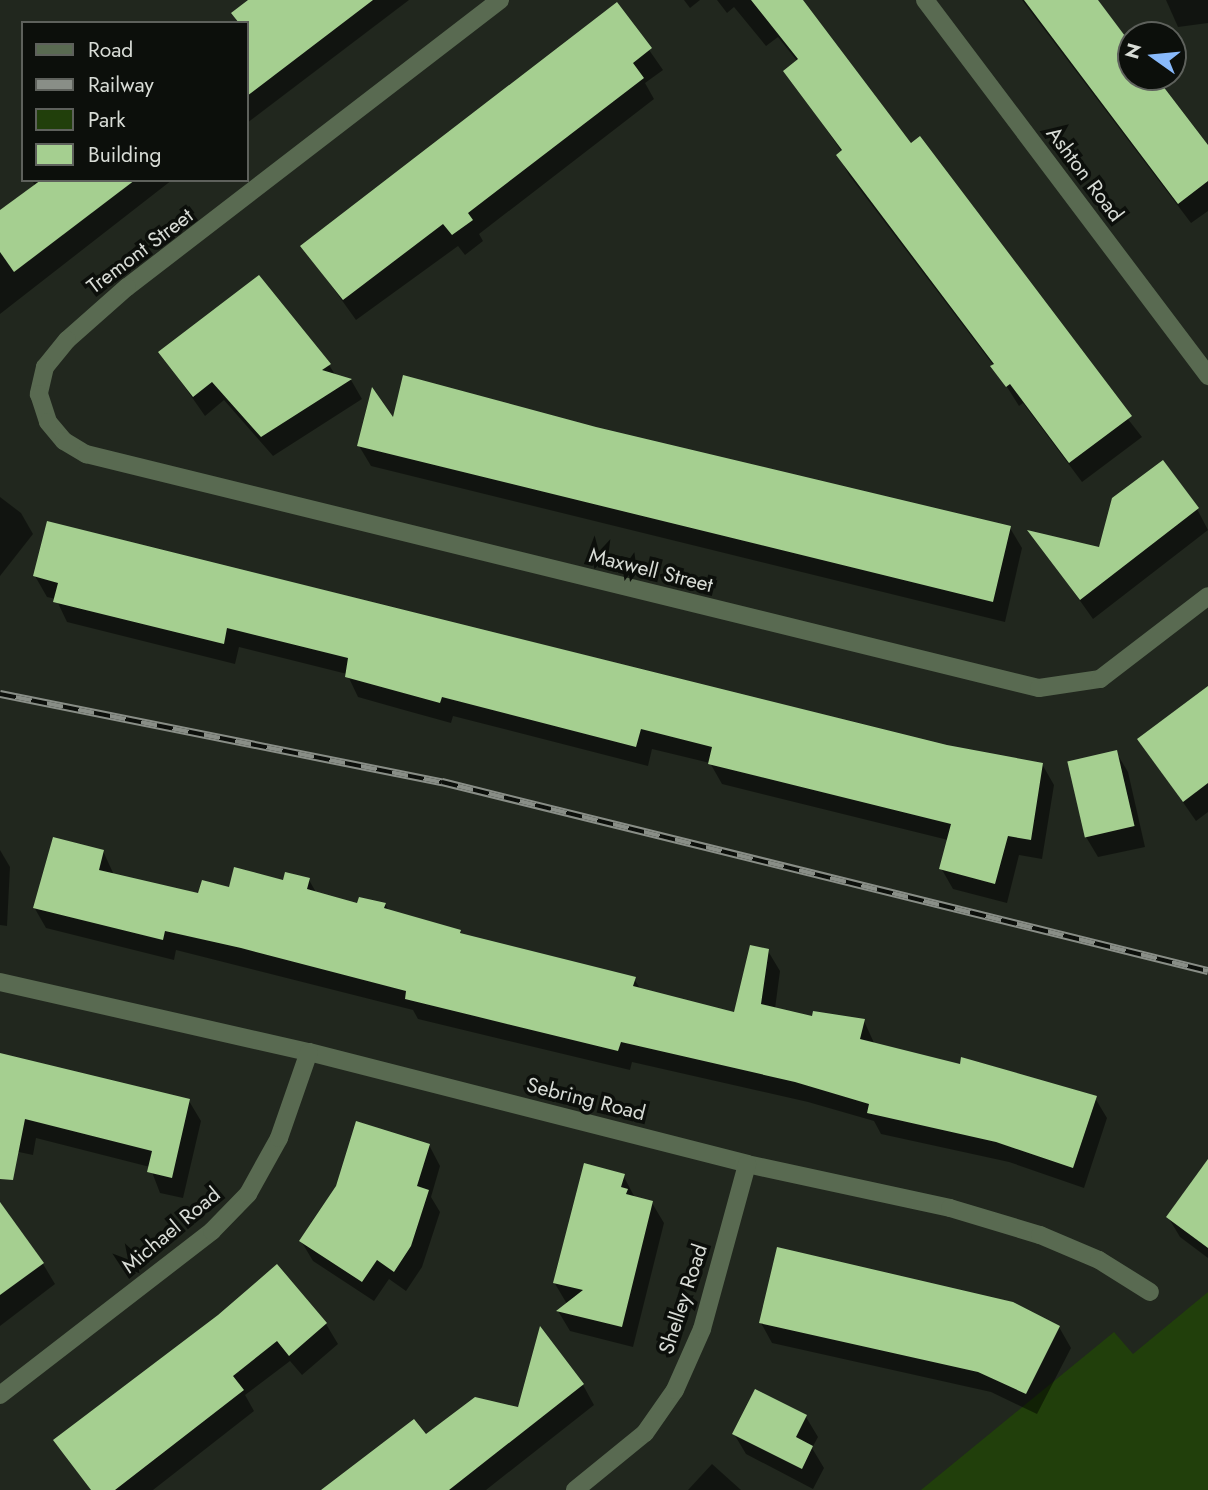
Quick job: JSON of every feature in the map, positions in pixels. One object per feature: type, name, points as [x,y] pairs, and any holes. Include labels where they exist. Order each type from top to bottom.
[{"type":"street","name":"Tremont Street","points":[[64,441],[48,422],[39,394],[45,367],[67,340],[127,287],[500,0]]},
{"type":"street","name":"Ashton Road","points":[[925,0],[1201,353],[1208,376]]},
{"type":"street","name":"Maxwell Street","points":[[64,441],[86,454],[1040,688],[1100,678],[1208,596]]},
{"type":"street","name":"Sebring Road","points":[[0,982],[309,1052],[747,1164],[950,1208],[1040,1234],[1099,1260],[1150,1292]]},
{"type":"street","name":"Michael Road","points":[[0,1395],[212,1231],[248,1194],[279,1138],[309,1052]]},
{"type":"street","name":"Shelley Road","points":[[575,1490],[645,1433],[675,1390],[702,1329],[747,1164]]},
{"type":"green space","points":[[1208,1292],[1208,1490],[921,1490],[1114,1332],[1133,1354]]},
{"type":"building","points":[[248,0],[373,0],[248,95],[248,21],[237,21],[231,13]]},
{"type":"building","points":[[751,0],[803,0],[911,143],[920,136],[1132,416],[1069,463],[1010,384],[1006,387],[990,366],[994,364],[836,155],[842,150],[783,71],[798,59]]},
{"type":"building","points":[[1024,0],[1098,0],[1117,25],[1117,91],[1167,91],[1208,145],[1208,181],[1178,204]]},
{"type":"building","points":[[617,2],[652,48],[633,63],[644,78],[468,213],[473,220],[452,235],[443,224],[343,300],[300,246]]},
{"type":"building","points":[[38,182],[132,182],[14,272],[0,252],[0,210]]},
{"type":"building","points":[[259,275],[331,364],[322,370],[352,379],[261,437],[212,382],[193,397],[158,352]]},
{"type":"building","points":[[403,375],[596,427],[1011,526],[993,602],[357,446],[372,387],[393,417]]},
{"type":"building","points":[[1163,460],[1199,508],[1080,600],[1027,530],[1099,547],[1112,498]]},
{"type":"building","points":[[47,521],[947,745],[1043,763],[1031,840],[1008,836],[995,884],[939,869],[951,824],[708,764],[712,747],[641,729],[636,747],[442,697],[440,703],[345,677],[348,658],[227,628],[224,644],[53,602],[58,583],[33,576]]},
{"type":"building","points":[[1208,686],[1208,783],[1183,802],[1137,739]]},
{"type":"building","points":[[1117,750],[1135,826],[1085,837],[1067,761]]},
{"type":"building","points":[[53,837],[104,850],[99,870],[198,893],[202,880],[229,887],[234,867],[283,880],[285,872],[310,878],[307,889],[357,903],[359,897],[386,903],[384,908],[461,930],[460,933],[636,977],[633,986],[734,1012],[750,945],[769,949],[761,1004],[812,1016],[813,1011],[865,1019],[860,1039],[960,1064],[961,1057],[1097,1096],[1073,1168],[996,1142],[867,1113],[869,1104],[795,1082],[621,1042],[618,1051],[405,999],[406,991],[241,948],[165,931],[163,940],[33,908]]},
{"type":"building","points":[[0,1053],[190,1099],[172,1178],[147,1172],[152,1151],[25,1119],[13,1180],[0,1179]]},
{"type":"building","points":[[356,1121],[430,1144],[417,1186],[429,1190],[411,1246],[394,1272],[377,1260],[362,1282],[299,1241],[336,1186]]},
{"type":"building","points":[[1208,1159],[1208,1248],[1166,1217]]},
{"type":"building","points":[[584,1163],[625,1174],[621,1187],[628,1189],[626,1194],[653,1201],[622,1327],[556,1311],[583,1290],[553,1283]]},
{"type":"building","points":[[0,1202],[44,1263],[0,1295]]},
{"type":"building","points":[[777,1247],[1013,1302],[1060,1326],[1026,1394],[978,1372],[759,1323]]},
{"type":"building","points":[[277,1264],[327,1323],[289,1356],[277,1341],[233,1376],[244,1390],[115,1490],[91,1490],[53,1440],[218,1315]]},
{"type":"building","points":[[540,1326],[584,1384],[449,1490],[321,1490],[414,1419],[426,1434],[475,1397],[518,1407]]},
{"type":"building","points":[[755,1389],[807,1415],[796,1437],[813,1446],[802,1469],[732,1434]]},
{"type":"railway","points":[[0,694],[442,782],[1208,971]]}]
